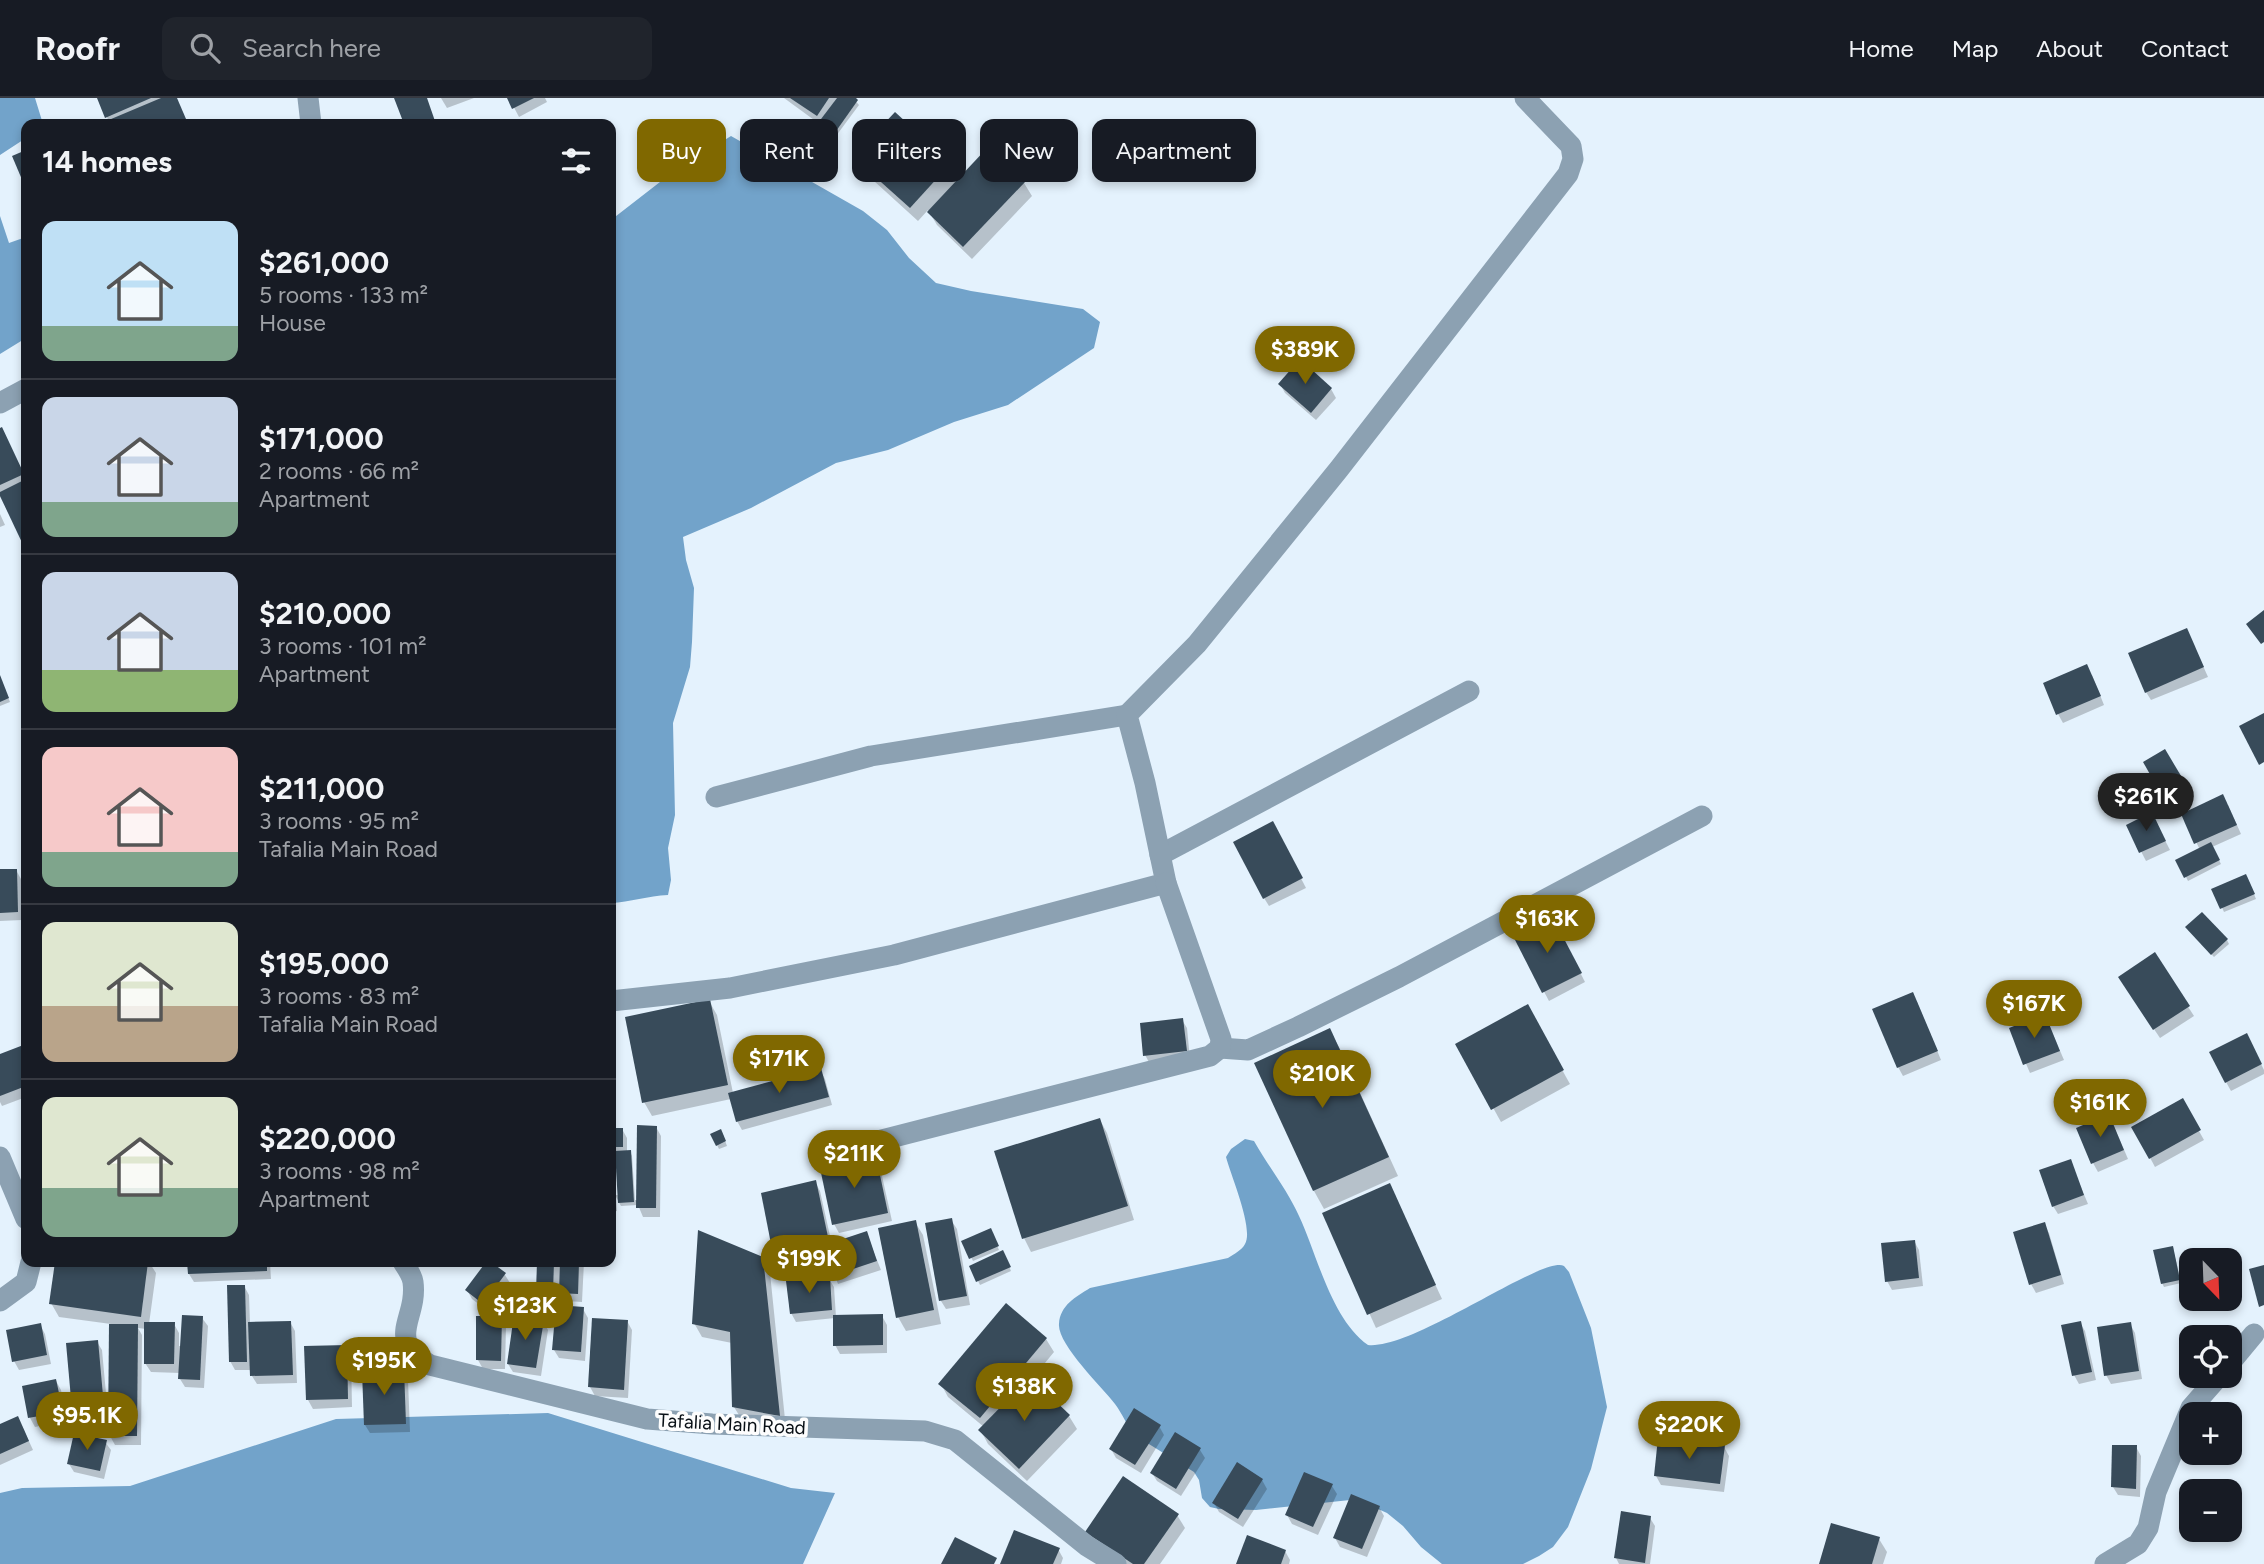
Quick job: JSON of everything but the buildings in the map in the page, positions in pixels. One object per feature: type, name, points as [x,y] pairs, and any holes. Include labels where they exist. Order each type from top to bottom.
[{"type":"street","points":[[308,98],[310,119]]},
{"type":"street","points":[[716,797],[871,756],[1127,715],[1197,644],[1568,174],[1573,159],[1572,146],[1525,98]]},
{"type":"street","points":[[0,403],[21,392]]},
{"type":"street","points":[[1160,855],[1469,691]]},
{"type":"street","points":[[1127,715],[1166,883],[1221,1039],[1220,1048]]},
{"type":"street","points":[[843,1150],[1210,1056],[1220,1048],[1248,1050],[1411,970],[1702,816]]},
{"type":"street","points":[[616,1000],[730,988],[894,955],[1166,883]]},
{"type":"street","points":[[0,1157],[21,1211]]},
{"type":"street","points":[[0,1301],[26,1282],[30,1267]]},
{"type":"street","name":"Tafalia Main Road","points":[[406,1267],[413,1279],[412,1299],[404,1336],[413,1355],[430,1365],[647,1419],[712,1424],[925,1431],[955,1440],[1087,1546],[1116,1564]]},
{"type":"street","points":[[2242,1348],[2254,1334]]},
{"type":"street","points":[[2105,1564],[2138,1544],[2148,1528],[2155,1492],[2191,1408],[2208,1388]]},
{"type":"water","points":[[0,98],[35,98],[41,119],[21,119],[21,141],[0,155]]},
{"type":"water","points":[[731,136],[740,141],[740,182],[812,182],[863,211],[887,230],[909,258],[936,283],[1083,309],[1100,322],[1094,348],[1008,405],[954,422],[888,450],[836,463],[751,508],[683,537],[694,588],[690,667],[673,723],[675,815],[668,848],[671,880],[668,895],[616,902],[616,216],[660,182],[726,182],[726,139]]},
{"type":"water","points":[[0,216],[9,243],[21,239],[21,341],[0,354]]},
{"type":"water","points":[[1245,1139],[1254,1141],[1289,1196],[1335,1303],[1355,1334],[1368,1345],[1389,1343],[1415,1333],[1551,1266],[1564,1266],[1569,1272],[1591,1328],[1607,1407],[1591,1469],[1568,1527],[1553,1547],[1523,1564],[1442,1564],[1387,1513],[1367,1504],[1350,1500],[1256,1510],[1210,1507],[1202,1498],[1199,1480],[1194,1472],[1136,1436],[1115,1404],[1072,1354],[1060,1332],[1060,1317],[1070,1302],[1090,1288],[1228,1258],[1244,1246],[1247,1227],[1226,1157],[1231,1149]]},
{"type":"water","points":[[548,1413],[791,1488],[835,1493],[803,1564],[0,1564],[0,1493],[22,1488],[130,1486],[336,1419]]}]
